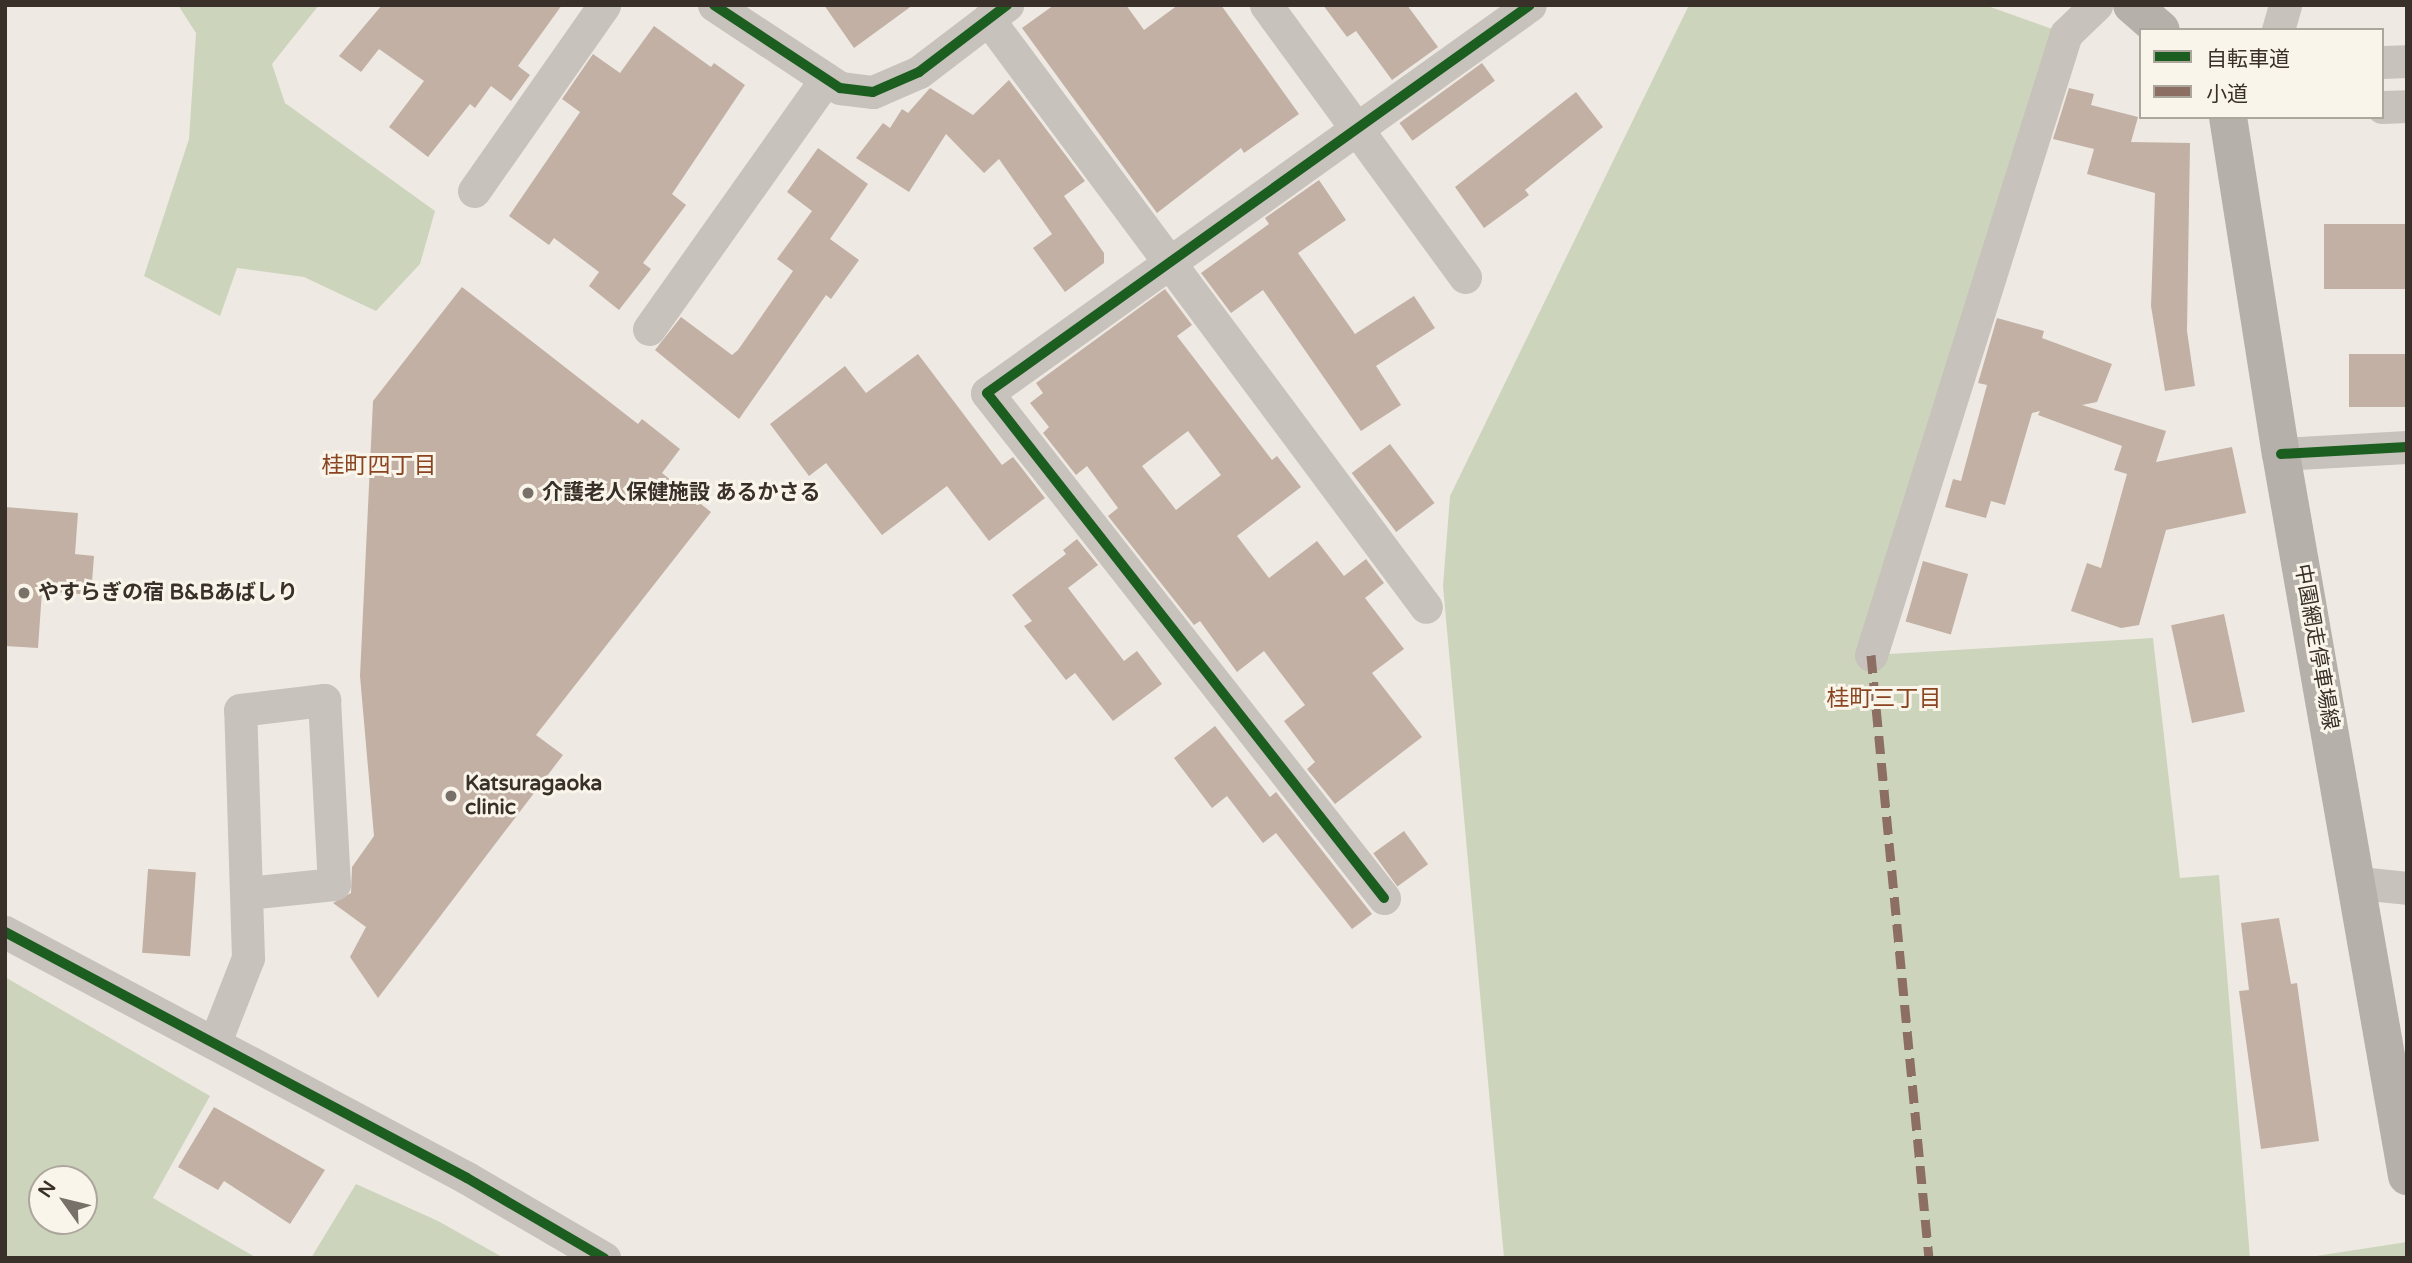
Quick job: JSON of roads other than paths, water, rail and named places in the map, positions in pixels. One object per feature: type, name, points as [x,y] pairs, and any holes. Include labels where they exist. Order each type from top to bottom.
[{"type":"main road","points":[[2132,5],[2159,28]]},
{"type":"main road","name":"中園網走停車場線","points":[[2228,119],[2281,454],[2359,883],[2405,1159]]},
{"type":"street","points":[[474,191],[604,5]]},
{"type":"street","points":[[714,5],[840,88],[873,92],[919,72],[998,12],[1172,265],[1426,607]]},
{"type":"street","points":[[1266,5],[1465,277]]},
{"type":"street","points":[[1384,898],[988,393],[1172,265],[1530,5]]},
{"type":"street","points":[[1871,655],[2067,34],[2096,5]]},
{"type":"street","points":[[2279,28],[2285,5]]},
{"type":"street","points":[[2384,62],[2407,61]]},
{"type":"street","points":[[649,329],[826,79]]},
{"type":"street","points":[[2384,107],[2407,106]]},
{"type":"street","points":[[2281,454],[2407,447]]},
{"type":"street","points":[[215,1042],[248,958],[240,710],[324,700],[334,884],[248,893]]},
{"type":"street","points":[[2359,883],[2407,888]]},
{"type":"street","points":[[5,932],[215,1042],[604,1258]]},
{"type":"place","name":"介護老人保健施設 あるかさる","points":[[528,493]]},
{"type":"place","name":"やすらぎの宿 B&Bあばしり","points":[[24,593]]},
{"type":"place","name":"Katsuragaoka clinic","points":[[451,796]]},
{"type":"district","name":"桂町四丁目","points":[[379,466]]},
{"type":"district","name":"桂町三丁目","points":[[1884,699]]}]
